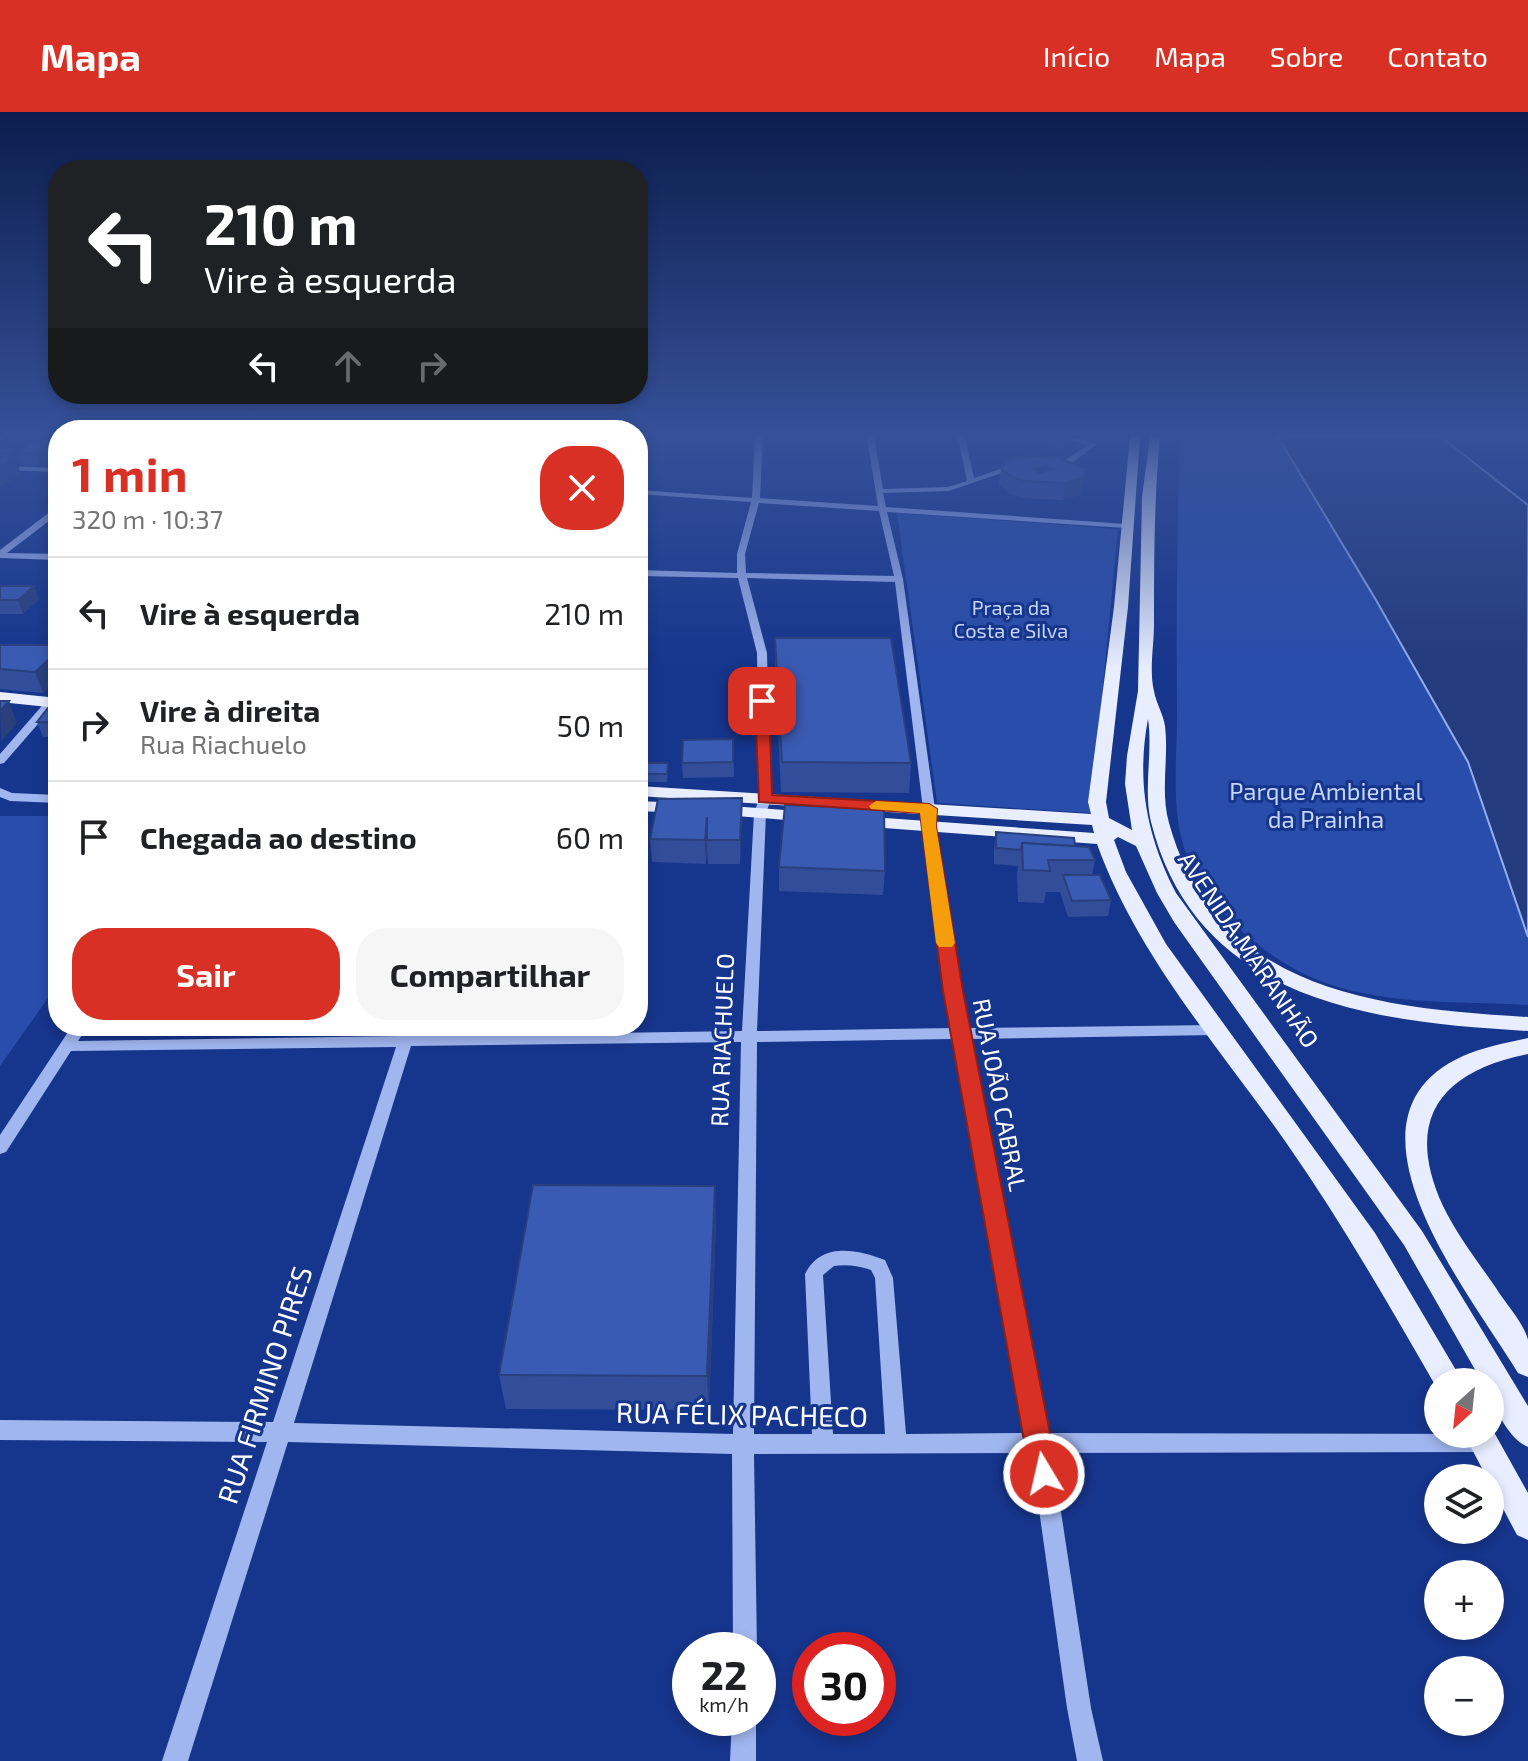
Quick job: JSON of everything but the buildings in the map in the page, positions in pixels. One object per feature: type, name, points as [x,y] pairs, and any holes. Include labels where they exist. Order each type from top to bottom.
[{"type":"main road","points":[[1127,514],[1121,607],[1097,802],[1124,888],[1215,1030],[1250,1074],[1367,1241],[1441,1368]]},
{"type":"main road","name":"AVENIDA MARANHÃO","points":[[1148,514],[1146,691],[1140,718],[1134,813],[1160,886],[1413,1238],[1528,1433]]},
{"type":"main road","points":[[1146,691],[1158,719],[1156,801],[1175,868],[1199,908],[1225,938],[1261,967],[1321,995],[1384,1012],[1528,1024]]},
{"type":"main road","points":[[0,697],[48,705]]},
{"type":"main road","points":[[0,710],[48,706]]},
{"type":"main road","points":[[648,792],[762,806],[1106,830],[1142,842]]},
{"type":"main road","points":[[648,806],[762,806]]},
{"type":"main road","points":[[1106,830],[1134,813]]},
{"type":"main road","points":[[1528,1046],[1488,1054],[1460,1064],[1441,1078],[1425,1099],[1418,1124],[1417,1147],[1421,1175],[1434,1212],[1528,1364]]},
{"type":"main road","points":[[1486,1448],[1528,1524]]},
{"type":"street","name":"RUA RIACHUELO","points":[[745,1632],[743,1444],[749,1037],[762,806],[762,653],[742,575],[743,542],[752,514]]},
{"type":"street","name":"RUA JOÃO CABRAL","points":[[883,514],[899,579],[928,818],[961,1035],[1040,1445],[1079,1708],[1090,1761]]},
{"type":"street","points":[[963,514],[1126,526]]},
{"type":"street","points":[[0,555],[48,518]]},
{"type":"street","points":[[0,555],[48,557]]},
{"type":"street","points":[[648,573],[899,579]]},
{"type":"street","points":[[0,761],[48,711]]},
{"type":"street","points":[[0,792],[10,797],[48,799]]},
{"type":"street","points":[[648,1036],[1215,1030]]},
{"type":"street","points":[[0,1148],[74,1036]]},
{"type":"street","points":[[68,1046],[330,1036]]},
{"type":"street","name":"RUA FIRMINO PIRES","points":[[175,1761],[407,1036]]},
{"type":"street","points":[[823,1445],[814,1274],[818,1264],[827,1259],[864,1260],[878,1265],[884,1278],[896,1445]]},
{"type":"street","name":"RUA FÉLIX PACHECO","points":[[0,1430],[279,1432],[823,1445],[1424,1439]]},
{"type":"street","points":[[743,1761],[744,1736]]},
{"type":"green space","name":"Praça da Costa e Silva","points":[[897,514],[1118,529],[1091,813],[937,803]]},
{"type":"green space","name":"Parque Ambiental da Prainha","points":[[1178,514],[1324,514],[1468,762],[1528,937],[1528,1005],[1391,998],[1338,987],[1313,978],[1273,956],[1235,925],[1219,907],[1193,868],[1184,848],[1177,816]]},
{"type":"green space","points":[[0,816],[48,816],[48,998],[0,1066]]},
{"type":"shaded area","points":[[1324,514],[1528,514],[1528,937],[1468,762]]},
{"type":"slow traffic","points":[[876,806],[929,809],[928,826],[946,943]]},
{"type":"route","points":[[762,701],[765,799],[929,809],[928,826],[953,991],[1044,1474]]}]
